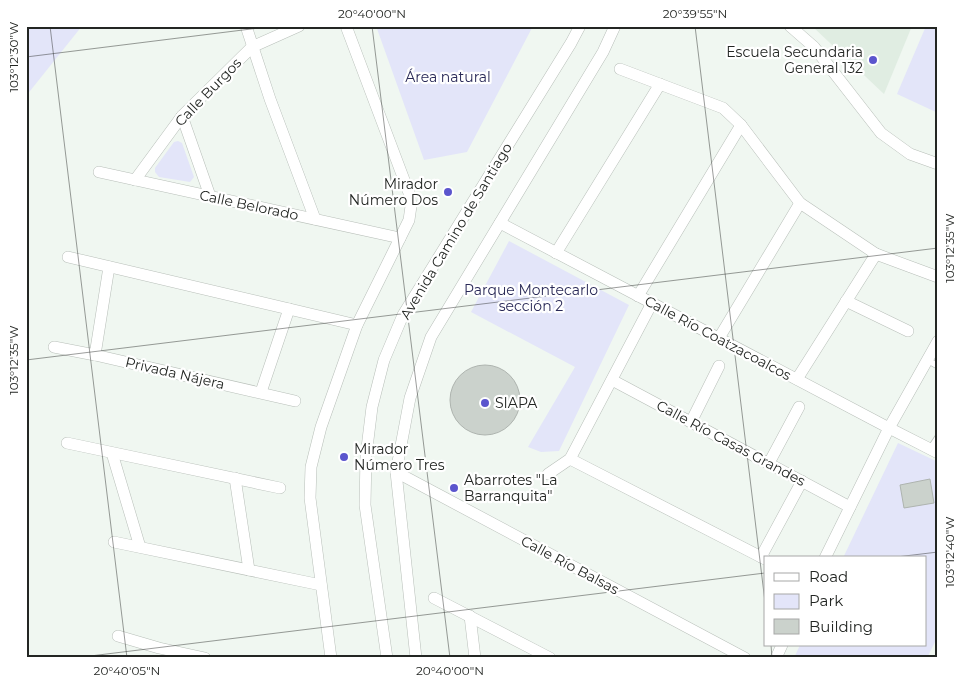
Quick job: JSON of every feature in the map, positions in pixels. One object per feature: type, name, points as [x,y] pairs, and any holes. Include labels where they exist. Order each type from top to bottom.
[{"type":"street","points":[[246,26],[270,99],[315,219]]},
{"type":"street","name":"Calle Burgos","points":[[136,180],[182,116],[252,47],[299,26]]},
{"type":"street","points":[[330,658],[310,498],[311,467],[321,427],[357,325],[409,220],[411,206],[408,193],[346,26]]},
{"type":"street","name":"Avenida Camino de Santiago","points":[[387,658],[365,505],[366,456],[372,407],[384,360],[402,316],[580,26]]},
{"type":"street","points":[[416,658],[396,472],[410,398],[431,337],[603,52],[615,26]]},
{"type":"street","points":[[790,26],[814,47],[881,133],[910,154],[938,164]]},
{"type":"street","points":[[620,70],[723,108],[741,125],[800,203],[876,254],[938,277]]},
{"type":"street","points":[[556,253],[660,84]]},
{"type":"street","points":[[182,116],[210,196]]},
{"type":"street","points":[[638,296],[741,125]]},
{"type":"street","name":"Calle Belorado","points":[[99,172],[400,238]]},
{"type":"street","points":[[719,338],[800,203]]},
{"type":"street","name":"Calle Río Coatzacoalcos","points":[[500,223],[934,451]]},
{"type":"street","points":[[796,379],[876,254]]},
{"type":"street","points":[[68,257],[357,325]]},
{"type":"street","points":[[95,355],[109,267]]},
{"type":"street","points":[[846,301],[908,331]]},
{"type":"street","points":[[548,474],[570,458],[652,303]]},
{"type":"street","points":[[261,392],[289,309]]},
{"type":"street","points":[[826,556],[889,428],[938,341]]},
{"type":"street","name":"Privada Nájera","points":[[54,347],[295,401]]},
{"type":"street","points":[[691,422],[720,366]]},
{"type":"street","name":"Calle Río Casas Grandes","points":[[612,380],[850,507]]},
{"type":"street","points":[[769,463],[800,407]]},
{"type":"street","points":[[67,443],[280,488]]},
{"type":"street","points":[[112,453],[140,547]]},
{"type":"street","points":[[570,458],[763,558]]},
{"type":"street","name":"Calle Río Balsas","points":[[396,472],[745,658]]},
{"type":"street","points":[[235,478],[249,570]]},
{"type":"street","points":[[764,556],[802,481]]},
{"type":"street","points":[[114,542],[321,585]]},
{"type":"street","points":[[434,598],[550,658]]},
{"type":"street","points":[[470,616],[475,658]]},
{"type":"street","points":[[118,636],[158,653],[205,658]]},
{"type":"street","points":[[776,658],[782,646]]},
{"type":"lane","points":[[927,360],[938,366]]},
{"type":"lane","points":[[934,451],[938,437]]},
{"type":"shaded area","name":"Escuela Secundaria General 132","points":[[812,26],[912,26],[884,94]]},
{"type":"green space","points":[[26,26],[82,26],[26,96]]},
{"type":"green space","name":"Área natural","points":[[376,26],[533,26],[467,152],[424,160]]},
{"type":"green space","points":[[926,26],[938,26],[938,113],[897,94]]},
{"type":"green space","points":[[174,142],[182,143],[194,177],[190,182],[159,177],[155,172],[155,168]]},
{"type":"green space","name":"Parque Montecarlo sección 2","points":[[509,241],[629,305],[559,451],[541,452],[528,447],[575,367],[471,312]]},
{"type":"green space","points":[[898,443],[938,462],[938,636],[927,658],[794,658],[800,646],[926,646],[926,556],[844,556]]},
{"type":"building","name":"SIAPA","points":[[485,365],[498,368],[510,375],[517,387],[520,400],[517,413],[510,425],[498,432],[485,435],[472,432],[460,425],[453,413],[450,400],[453,387],[460,375],[472,368]]},
{"type":"building","points":[[930,479],[934,503],[904,508],[900,485]]},
{"type":"place","name":"Escuela Secundaria General 132","points":[[873,60]]},
{"type":"place","name":"Mirador Número Dos","points":[[448,192]]},
{"type":"place","name":"SIAPA","points":[[485,403]]},
{"type":"place","name":"Mirador Número Tres","points":[[344,457]]},
{"type":"place","name":"Abarrotes \"La Barranquita\"","points":[[454,488]]}]
